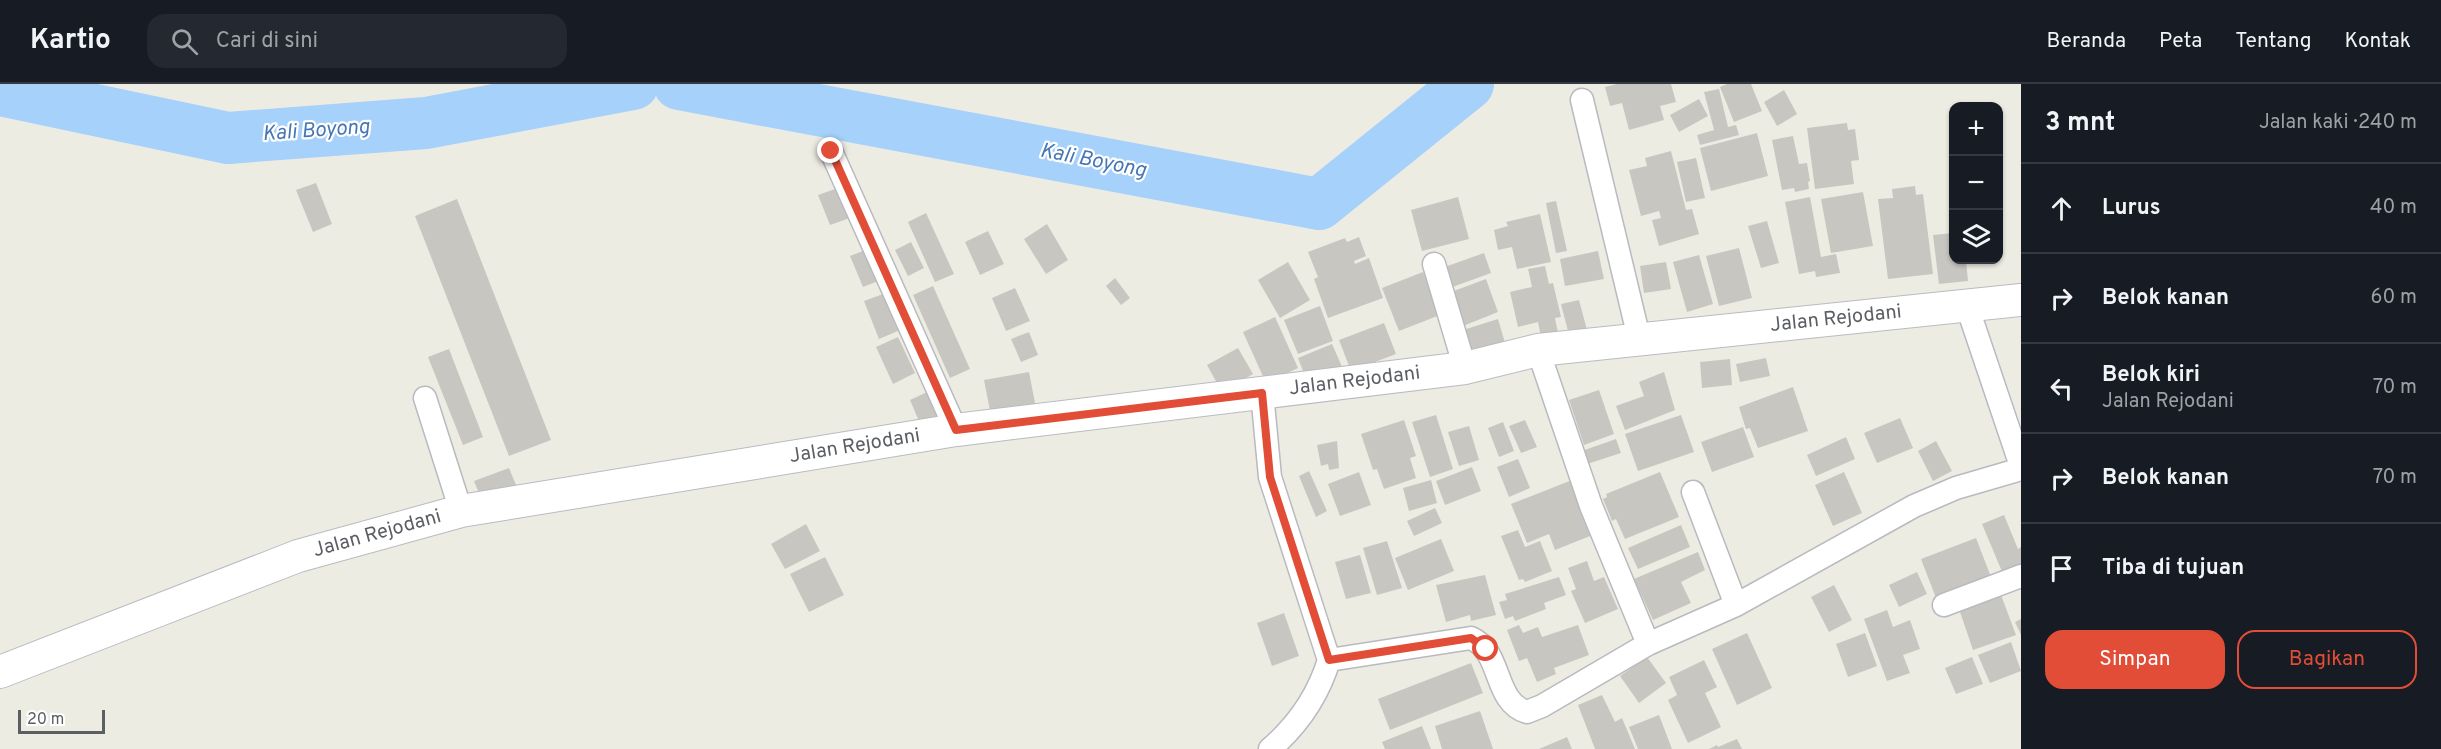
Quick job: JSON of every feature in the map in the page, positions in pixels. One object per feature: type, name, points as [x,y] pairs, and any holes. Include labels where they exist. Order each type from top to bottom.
[{"type":"main road","name":"Jalan Rejodani","points":[[0,672],[298,556],[461,511],[956,430],[1465,368],[1538,350],[2021,300]]},
{"type":"street","points":[[1582,100],[1639,338]]},
{"type":"street","points":[[831,151],[956,430]]},
{"type":"street","points":[[1434,264],[1465,368]]},
{"type":"street","points":[[1329,660],[1471,638],[1486,649],[1512,705],[1527,712],[1542,706],[1648,644],[1736,605],[1914,506],[1956,488],[2021,468],[1967,306]]},
{"type":"street","points":[[1538,350],[1591,506],[1648,644]]},
{"type":"street","points":[[1262,393],[1270,477],[1329,660],[1321,686],[1290,731],[1270,749]]},
{"type":"street","points":[[425,398],[461,511]]},
{"type":"street","points":[[1693,492],[1736,605]]},
{"type":"street","points":[[1944,605],[2021,576]]},
{"type":"building","points":[[1617,84],[1671,84],[1676,102],[1660,106],[1664,120],[1629,130],[1622,103],[1610,106],[1605,87]]},
{"type":"building","points":[[1727,84],[1751,84],[1762,111],[1734,122],[1720,87]]},
{"type":"building","points":[[1719,89],[1728,127],[1736,125],[1739,135],[1700,145],[1697,135],[1714,130],[1704,92]]},
{"type":"building","points":[[1784,90],[1797,114],[1777,126],[1764,102]]},
{"type":"building","points":[[1699,99],[1708,116],[1679,132],[1670,115]]},
{"type":"building","points":[[1847,123],[1848,130],[1855,129],[1859,160],[1851,161],[1854,184],[1815,189],[1807,128]]},
{"type":"building","points":[[1757,133],[1768,176],[1711,191],[1700,148]]},
{"type":"building","points":[[1793,136],[1799,164],[1807,163],[1810,181],[1808,182],[1809,189],[1795,192],[1794,188],[1782,190],[1772,140]]},
{"type":"building","points":[[1671,151],[1686,210],[1692,209],[1699,234],[1659,246],[1652,220],[1661,218],[1659,211],[1641,216],[1629,170],[1647,166],[1645,158]]},
{"type":"building","points":[[1696,158],[1705,198],[1686,202],[1677,162]]},
{"type":"building","points":[[316,183],[332,224],[313,232],[296,190]]},
{"type":"building","points":[[1915,186],[1916,195],[1923,194],[1933,274],[1888,279],[1878,199],[1893,198],[1892,189]]},
{"type":"building","points":[[838,188],[850,218],[830,225],[818,195]]},
{"type":"building","points":[[1863,192],[1873,246],[1831,253],[1821,199]]},
{"type":"building","points":[[1458,197],[1469,239],[1422,251],[1411,210]]},
{"type":"building","points":[[1810,197],[1821,257],[1836,254],[1840,273],[1816,277],[1815,271],[1799,274],[1785,202]]},
{"type":"building","points":[[457,199],[551,440],[509,456],[415,216]]},
{"type":"building","points":[[1556,201],[1567,251],[1556,253],[1546,203]]},
{"type":"building","points":[[926,213],[954,274],[935,282],[908,222]]},
{"type":"building","points":[[1540,214],[1551,262],[1517,269],[1512,247],[1498,250],[1494,230],[1508,226],[1506,222]]},
{"type":"building","points":[[1767,221],[1779,263],[1761,268],[1748,226]]},
{"type":"building","points":[[1047,224],[1068,260],[1046,274],[1024,239]]},
{"type":"building","points":[[988,231],[1004,264],[980,275],[965,242]]},
{"type":"building","points":[[1949,233],[1949,264],[1966,264],[1968,281],[1939,284],[1933,235]]},
{"type":"building","points":[[1359,237],[1366,256],[1354,261],[1355,264],[1369,258],[1383,298],[1328,318],[1314,279],[1318,277],[1308,252],[1345,238],[1347,242]]},
{"type":"building","points":[[911,242],[924,268],[908,276],[895,250]]},
{"type":"building","points":[[1739,248],[1752,298],[1719,306],[1706,256]]},
{"type":"building","points":[[868,249],[881,280],[863,287],[850,256]]},
{"type":"building","points":[[1598,251],[1604,279],[1565,286],[1560,259]]},
{"type":"building","points":[[1484,253],[1491,273],[1447,289],[1439,269]]},
{"type":"building","points":[[1699,255],[1713,304],[1687,312],[1673,262]]},
{"type":"building","points":[[1288,262],[1310,300],[1280,318],[1258,280]]},
{"type":"building","points":[[1666,262],[1671,289],[1644,293],[1640,266]]},
{"type":"building","points":[[1545,266],[1549,284],[1553,283],[1561,317],[1555,318],[1559,338],[1542,342],[1538,322],[1518,327],[1510,292],[1532,287],[1528,269]]},
{"type":"building","points":[[1423,272],[1440,315],[1399,331],[1382,288]]},
{"type":"building","points":[[1115,278],[1130,298],[1121,305],[1106,286]]},
{"type":"building","points":[[1486,279],[1498,312],[1463,326],[1451,292]]},
{"type":"building","points":[[933,286],[970,369],[950,378],[913,295]]},
{"type":"building","points":[[1015,288],[1030,321],[1006,331],[992,298]]},
{"type":"building","points":[[883,294],[898,331],[879,339],[864,301]]},
{"type":"building","points":[[1579,300],[1587,330],[1569,335],[1561,304]]},
{"type":"building","points":[[1320,306],[1333,341],[1298,354],[1284,320]]},
{"type":"building","points":[[1275,317],[1298,368],[1266,383],[1243,332]]},
{"type":"building","points":[[1498,319],[1505,343],[1471,354],[1463,330]]},
{"type":"building","points":[[1384,323],[1396,354],[1351,371],[1339,340]]},
{"type":"building","points":[[1029,332],[1038,355],[1021,362],[1011,339]]},
{"type":"building","points":[[898,337],[915,373],[893,384],[876,347]]},
{"type":"building","points":[[1332,344],[1343,369],[1308,384],[1298,358]]},
{"type":"building","points":[[1238,348],[1253,374],[1222,392],[1207,365]]},
{"type":"building","points":[[449,349],[483,437],[463,445],[428,357]]},
{"type":"building","points":[[1766,358],[1770,376],[1740,382],[1736,364]]},
{"type":"building","points":[[1730,359],[1732,385],[1702,388],[1700,362]]},
{"type":"building","points":[[1029,372],[1037,413],[992,421],[984,380]]},
{"type":"building","points":[[1664,372],[1675,410],[1625,430],[1616,406],[1644,396],[1639,382]]},
{"type":"building","points":[[1793,387],[1808,431],[1758,448],[1750,428],[1746,429],[1739,407]]},
{"type":"building","points":[[1599,390],[1614,434],[1584,445],[1569,400]]},
{"type":"building","points":[[927,392],[938,418],[921,426],[910,400]]},
{"type":"building","points":[[1436,415],[1453,469],[1430,477],[1412,422]]},
{"type":"building","points":[[1681,415],[1694,452],[1638,471],[1625,434]]},
{"type":"building","points":[[1900,418],[1913,448],[1877,463],[1864,433]]},
{"type":"building","points":[[1404,420],[1416,456],[1410,458],[1416,478],[1384,489],[1377,469],[1373,470],[1361,434]]},
{"type":"building","points":[[1525,420],[1537,447],[1521,453],[1509,426]]},
{"type":"building","points":[[1503,422],[1514,451],[1499,457],[1488,428]]},
{"type":"building","points":[[1469,426],[1479,460],[1459,466],[1448,432]]},
{"type":"building","points":[[1743,427],[1754,457],[1712,472],[1701,442]]},
{"type":"building","points":[[1846,437],[1855,459],[1816,476],[1807,455]]},
{"type":"building","points":[[1616,439],[1621,453],[1584,465],[1579,452]]},
{"type":"building","points":[[1337,441],[1339,468],[1329,470],[1328,464],[1321,466],[1317,445]]},
{"type":"building","points":[[1936,441],[1952,471],[1933,481],[1918,451]]},
{"type":"building","points":[[1518,459],[1530,488],[1509,497],[1497,467]]},
{"type":"building","points":[[1472,467],[1481,491],[1445,505],[1436,481]]},
{"type":"building","points":[[509,468],[518,490],[483,503],[474,481]]},
{"type":"building","points":[[1309,471],[1327,511],[1316,517],[1299,476]]},
{"type":"building","points":[[1359,472],[1371,505],[1340,516],[1328,484]]},
{"type":"building","points":[[1660,472],[1679,517],[1625,539],[1616,519],[1612,521],[1603,499],[1607,497],[1606,494]]},
{"type":"building","points":[[1844,472],[1862,513],[1833,526],[1815,485]]},
{"type":"building","points":[[1431,480],[1437,503],[1409,511],[1403,488]]},
{"type":"building","points":[[1572,480],[1587,518],[1584,520],[1590,536],[1555,550],[1549,534],[1527,543],[1511,504]]},
{"type":"building","points":[[1435,508],[1442,523],[1414,536],[1407,521]]},
{"type":"building","points":[[2004,515],[2018,549],[2021,547],[2021,566],[2003,574],[1982,524]]},
{"type":"building","points":[[806,524],[820,551],[785,569],[771,544]]},
{"type":"building","points":[[1681,525],[1690,547],[1638,569],[1628,548]]},
{"type":"building","points":[[1518,530],[1525,547],[1540,541],[1552,571],[1525,582],[1523,579],[1519,580],[1501,536]]},
{"type":"building","points":[[1976,538],[1991,577],[1936,598],[1921,559]]},
{"type":"building","points":[[1441,539],[1454,571],[1408,590],[1395,558]]},
{"type":"building","points":[[1387,541],[1402,588],[1377,595],[1363,548]]},
{"type":"building","points":[[1698,552],[1705,570],[1681,582],[1691,603],[1653,620],[1634,579]]},
{"type":"building","points":[[1360,555],[1371,593],[1346,599],[1335,562]]},
{"type":"building","points":[[825,557],[844,595],[809,612],[790,574]]},
{"type":"building","points":[[1587,561],[1594,581],[1604,577],[1618,609],[1585,623],[1571,591],[1576,589],[1568,568]]},
{"type":"building","points":[[1917,572],[1927,594],[1899,607],[1889,585]]},
{"type":"building","points":[[1485,575],[1496,615],[1471,621],[1470,615],[1446,622],[1436,585]]},
{"type":"building","points":[[1559,577],[1566,595],[1544,603],[1546,609],[1515,621],[1513,616],[1505,619],[1499,602],[1507,600],[1505,594]]},
{"type":"building","points":[[1834,585],[1852,620],[1829,632],[1811,597]]},
{"type":"building","points":[[2001,595],[2016,635],[1973,650],[1959,609]]},
{"type":"building","points":[[1887,610],[1893,627],[1910,620],[1920,649],[1903,655],[1910,673],[1887,681],[1864,619]]},
{"type":"building","points":[[1284,613],[1299,656],[1272,666],[1257,623]]},
{"type":"building","points":[[2021,619],[2021,635],[2015,622]]},
{"type":"building","points":[[1519,625],[1523,633],[1538,627],[1542,637],[1578,625],[1589,655],[1554,668],[1556,674],[1537,682],[1527,658],[1519,661],[1507,630]]},
{"type":"building","points":[[1747,633],[1772,688],[1737,705],[1712,649]]},
{"type":"building","points":[[1865,633],[1877,666],[1848,677],[1836,644]]},
{"type":"building","points":[[2011,642],[2021,671],[1990,683],[1978,655]]},
{"type":"building","points":[[1647,657],[1666,683],[1639,703],[1620,676]]},
{"type":"building","points":[[1972,657],[1983,684],[1956,694],[1945,668]]},
{"type":"building","points":[[1704,660],[1717,687],[1705,693],[1721,727],[1688,743],[1668,700],[1677,695],[1669,677]]},
{"type":"building","points":[[1471,663],[1483,693],[1390,730],[1378,699]]},
{"type":"building","points":[[1602,695],[1615,722],[1622,718],[1635,749],[1595,749],[1578,705]]},
{"type":"building","points":[[1480,711],[1493,749],[1442,749],[1435,726]]},
{"type":"building","points":[[1659,715],[1672,749],[1638,749],[1629,727]]},
{"type":"building","points":[[1422,726],[1431,749],[1385,749],[1382,742]]},
{"type":"building","points":[[1567,737],[1572,749],[1539,749]]},
{"type":"building","points":[[1737,739],[1742,749],[1709,749],[1717,745],[1718,747]]},
{"type":"waterway","name":"Kali Boyong","points":[[0,90],[228,138],[426,123],[633,84]]},
{"type":"waterway","name":"Kali Boyong","points":[[679,84],[1319,204],[1468,84]]},
{"type":"route","points":[[831,151],[956,430],[1262,393],[1270,477],[1329,660],[1471,638],[1479,641],[1486,649]]}]
